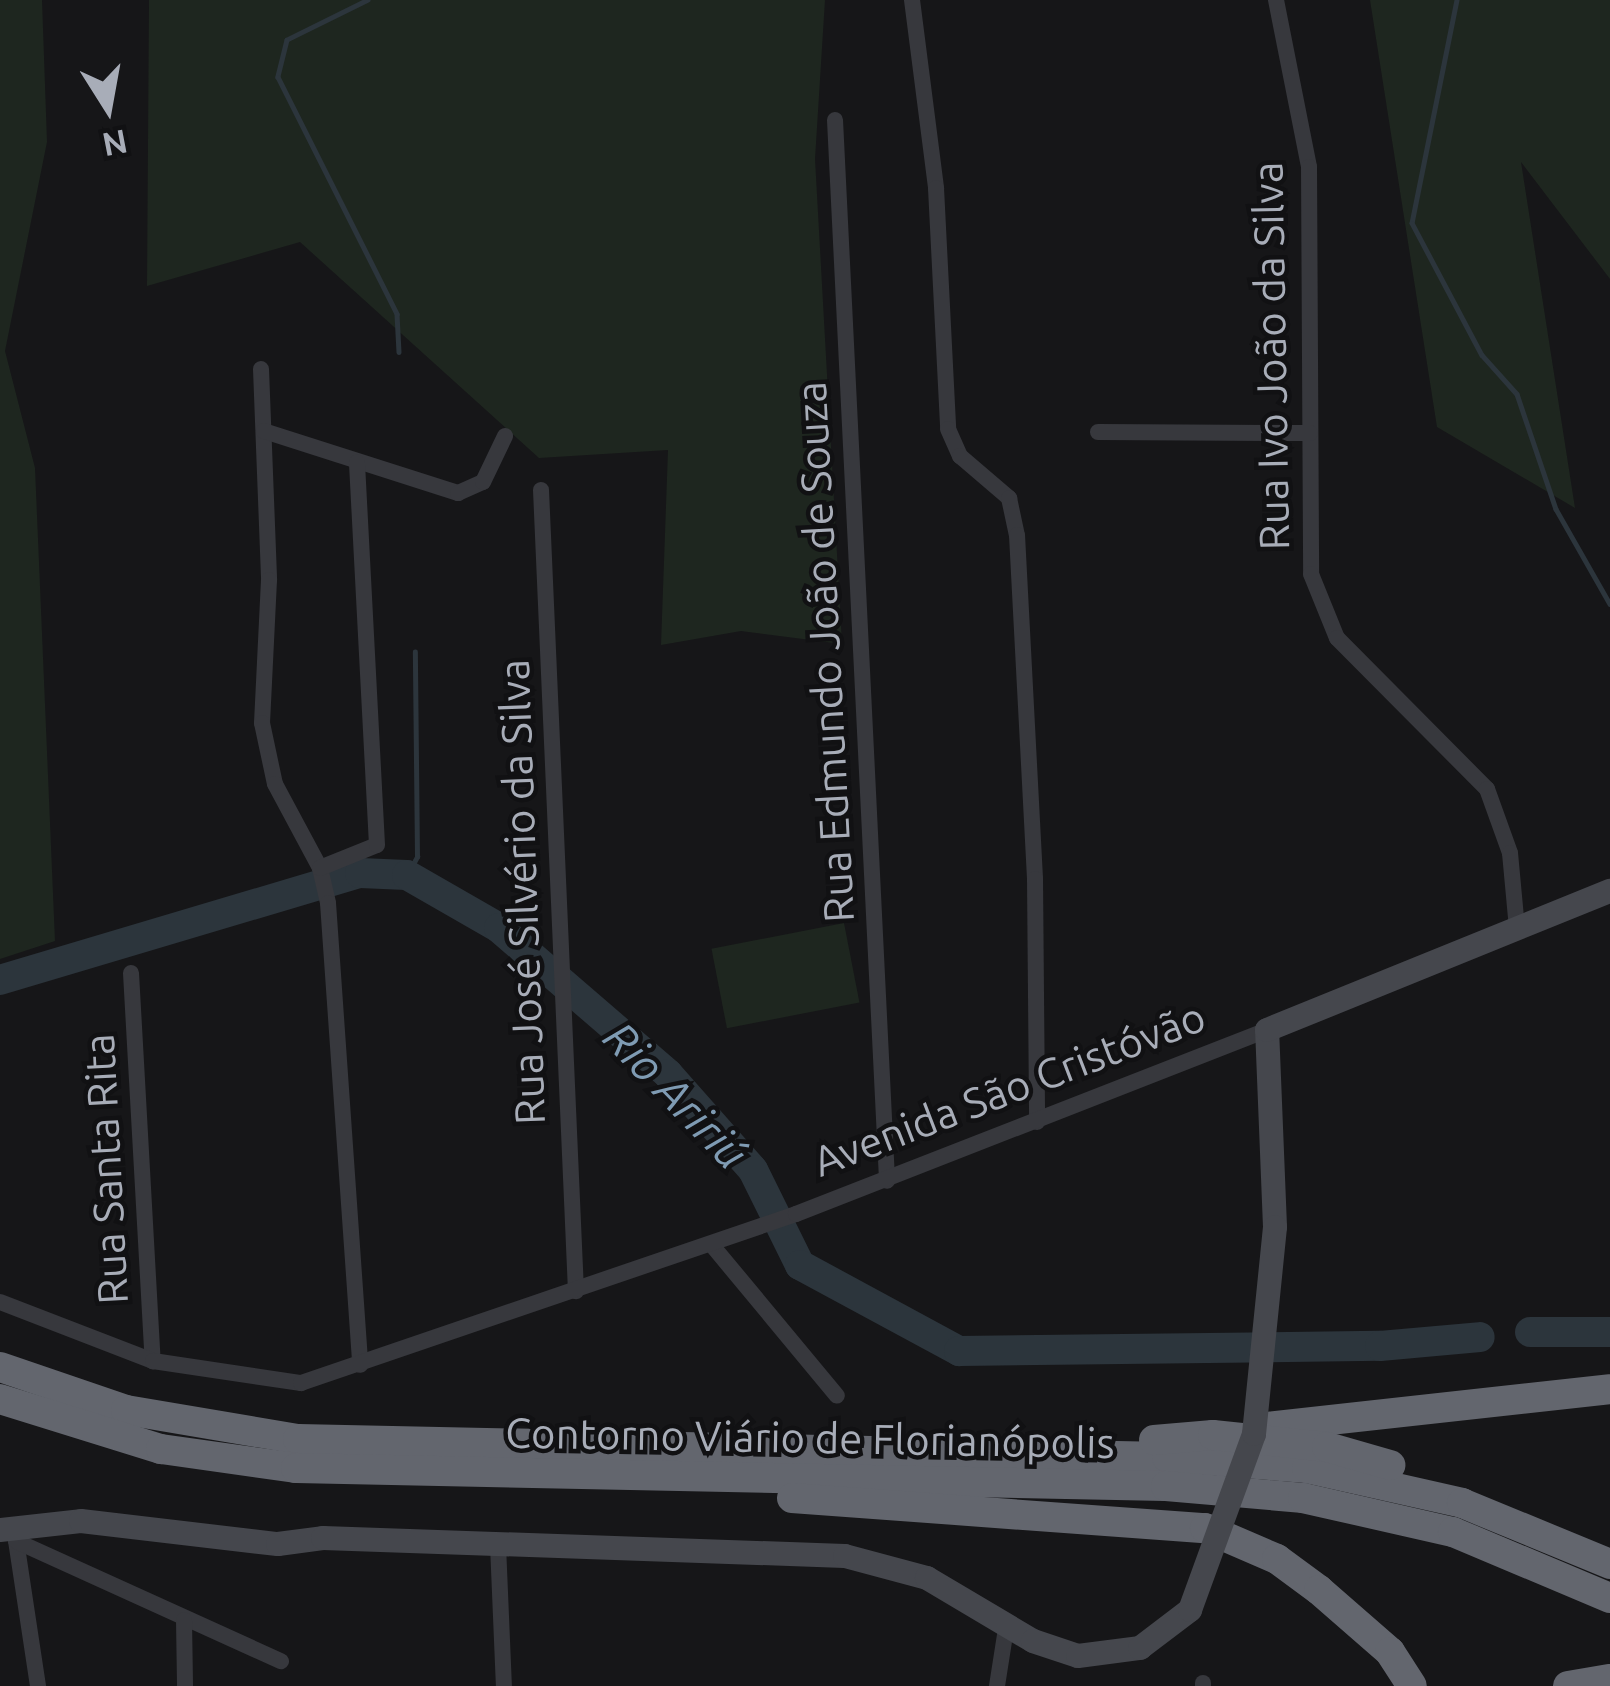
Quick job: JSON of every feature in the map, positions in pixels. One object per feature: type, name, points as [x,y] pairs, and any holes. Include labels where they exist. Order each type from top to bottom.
[{"type":"highway","name":"Contorno Viário de Florianópolis","points":[[0,1367],[126,1410],[298,1438],[1214,1459],[1346,1474],[1462,1503],[1610,1564]]},
{"type":"highway","points":[[986,1454],[1213,1435],[1610,1389]]},
{"type":"highway","name":"Contorno Viário de Florianópolis","points":[[0,1399],[119,1439],[249,1463],[680,1478],[1166,1486],[1303,1498],[1453,1532],[1610,1598]]},
{"type":"highway","points":[[1213,1435],[1327,1448],[1466,1486],[1610,1541]]},
{"type":"highway","points":[[680,1478],[847,1503],[1205,1528],[1277,1559],[1319,1590],[1390,1652],[1412,1686]]},
{"type":"highway","points":[[1568,1686],[1610,1679]]},
{"type":"main road","name":"Avenida São Cristóvão","points":[[1267,1030],[1610,891]]},
{"type":"main road","points":[[10,1533],[81,1521],[278,1544],[323,1538],[844,1556],[927,1578],[1047,1648],[1094,1657],[1140,1648],[1190,1610],[1254,1434],[1275,1227],[1267,1030]]},
{"type":"street","points":[[912,0],[936,188],[948,429],[960,456],[1010,498],[1018,535],[1035,879],[1036,1122]]},
{"type":"street","name":"Rua Ivo João da Silva","points":[[1276,0],[1309,166],[1311,574],[1327,623],[1487,788],[1510,853],[1517,928]]},
{"type":"street","name":"Rua Edmundo João de Souza","points":[[835,120],[886,1180]]},
{"type":"street","points":[[261,369],[269,580],[262,723],[275,784],[321,873],[328,903],[361,1365]]},
{"type":"street","points":[[264,431],[357,463],[469,491],[490,471],[505,436]]},
{"type":"street","points":[[1098,432],[1310,433]]},
{"type":"street","points":[[321,873],[377,845],[357,463]]},
{"type":"street","name":"Rua José Silvério da Silva","points":[[541,490],[576,1291]]},
{"type":"street","name":"Rua Santa Rita","points":[[131,973],[153,1361]]},
{"type":"street","name":"Avenida São Cristóvão","points":[[0,1302],[153,1361],[280,1383],[361,1365],[760,1227],[1267,1030]]},
{"type":"street","points":[[711,1244],[837,1396]]},
{"type":"street","points":[[10,1533],[184,1620],[281,1661]]},
{"type":"street","points":[[10,1533],[38,1686]]},
{"type":"street","points":[[498,1545],[504,1686]]},
{"type":"street","points":[[184,1620],[185,1686]]},
{"type":"street","points":[[997,1686],[1007,1621]]},
{"type":"shaded area","points":[[0,0],[42,0],[47,142],[5,351],[35,468],[55,941],[0,959]]},
{"type":"shaded area","points":[[149,0],[825,0],[815,159],[842,644],[741,631],[661,645],[668,450],[539,458],[300,242],[147,286]]},
{"type":"shaded area","points":[[1370,0],[1610,0],[1610,279],[1521,162],[1575,508],[1437,427]]},
{"type":"shaded area","points":[[844,923],[859,1003],[727,1028],[711,949]]},
{"type":"waterway","points":[[368,0],[287,40],[278,77],[397,314],[399,352]]},
{"type":"waterway","points":[[1457,0],[1412,223],[1482,355],[1517,394],[1556,509],[1610,604]]},
{"type":"waterway","points":[[407,875],[417,857],[415,652]]},
{"type":"waterway","name":"Rio Aririú","points":[[0,980],[360,873],[407,875],[499,928],[668,1074],[753,1170],[800,1265],[959,1351],[1380,1346],[1480,1337]]},
{"type":"waterway","name":"Rio Aririú","points":[[1530,1332],[1610,1332]]}]
